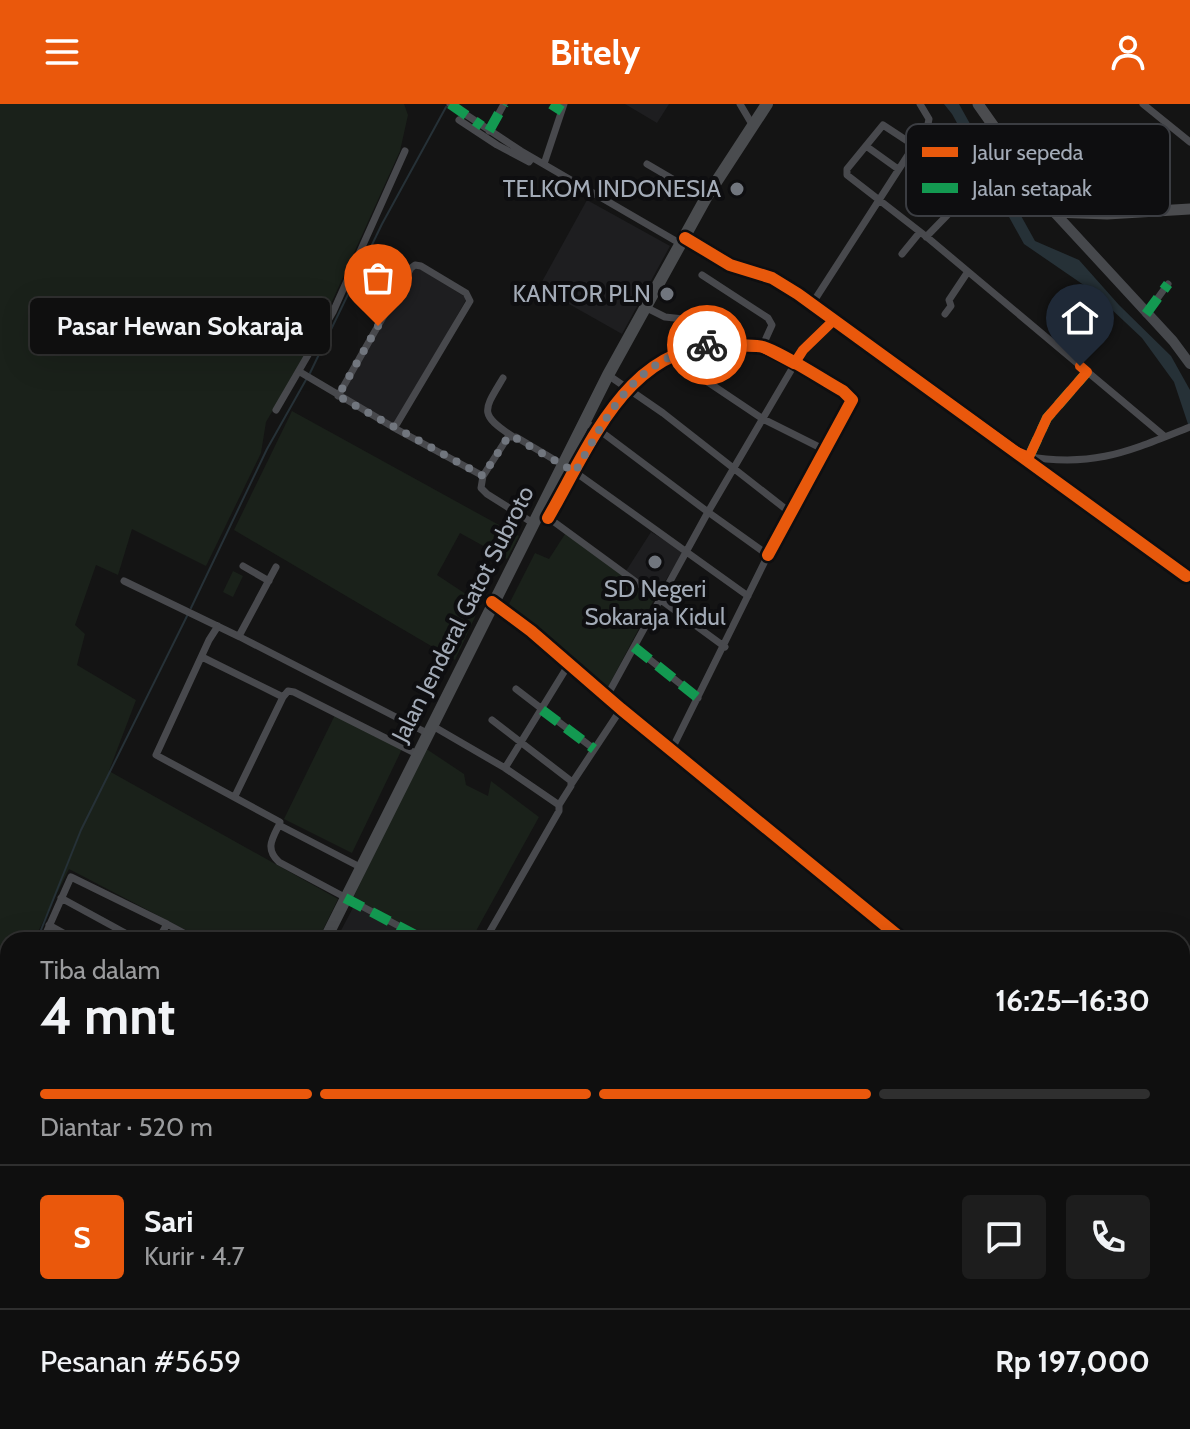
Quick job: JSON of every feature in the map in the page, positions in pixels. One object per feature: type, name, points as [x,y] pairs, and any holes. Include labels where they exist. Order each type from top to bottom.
[{"type":"highway","name":"Jalan Jenderal Gatot Subroto","points":[[329,932],[492,602],[540,517],[562,465],[608,375],[707,196],[767,104]]},
{"type":"main road","points":[[978,104],[992,124]]},
{"type":"main road","points":[[1170,210],[1190,209]]},
{"type":"street","points":[[450,104],[532,158],[683,241],[730,265],[772,278],[1025,456],[1077,499],[1186,576]]},
{"type":"street","points":[[489,131],[504,104]]},
{"type":"street","points":[[544,164],[563,108],[551,104]]},
{"type":"street","points":[[740,104],[753,126]]},
{"type":"street","points":[[920,104],[929,124]]},
{"type":"street","points":[[1143,104],[1168,124]]},
{"type":"street","points":[[459,120],[529,162],[532,158]]},
{"type":"street","points":[[906,140],[884,125],[846,173],[1164,436]]},
{"type":"street","points":[[1170,126],[1190,142]]},
{"type":"street","points":[[866,146],[898,169]]},
{"type":"street","points":[[276,410],[302,374],[333,312],[405,151]]},
{"type":"street","points":[[812,304],[906,158]]},
{"type":"street","points":[[647,164],[676,181],[684,180],[707,196]]},
{"type":"street","points":[[902,254],[944,216]]},
{"type":"street","points":[[1058,216],[1190,364]]},
{"type":"street","points":[[338,396],[415,265],[421,266],[466,293],[470,301],[395,427]]},
{"type":"street","points":[[945,314],[951,306],[949,300],[967,273]]},
{"type":"street","points":[[702,275],[768,318],[772,325],[762,347]]},
{"type":"street","points":[[1146,314],[1168,284]]},
{"type":"street","points":[[363,288],[391,303]]},
{"type":"street","points":[[645,307],[665,317],[711,322]]},
{"type":"street","points":[[607,696],[794,364],[803,350],[834,320]]},
{"type":"street","points":[[540,517],[575,472],[628,387],[647,369],[669,356],[706,345],[762,347],[843,391],[852,400],[768,555],[671,751]]},
{"type":"street","points":[[669,356],[763,419],[827,451]]},
{"type":"street","points":[[1025,456],[1047,418],[1087,372]]},
{"type":"street","points":[[302,374],[483,476]]},
{"type":"street","points":[[608,375],[628,387],[792,514]]},
{"type":"street","points":[[503,378],[486,406],[486,413],[496,425],[575,472],[748,596]]},
{"type":"street","points":[[584,422],[768,555]]},
{"type":"street","points":[[1025,456],[1061,461],[1099,459],[1144,446],[1187,428]]},
{"type":"street","points":[[512,436],[508,437],[483,476],[483,491],[540,517],[725,647]]},
{"type":"street","points":[[243,566],[269,581]]},
{"type":"street","points":[[239,636],[276,567]]},
{"type":"street","points":[[124,581],[505,768],[559,805]]},
{"type":"street","points":[[492,602],[893,932]]},
{"type":"street","points":[[218,626],[156,755],[280,822],[270,846],[272,856],[410,932]]},
{"type":"street","points":[[634,647],[698,698]]},
{"type":"street","points":[[202,657],[283,697]]},
{"type":"street","points":[[505,768],[569,664]]},
{"type":"street","points":[[516,689],[594,749]]},
{"type":"street","points":[[235,796],[288,691],[417,754]]},
{"type":"street","points":[[490,932],[559,811],[559,805],[621,709]]},
{"type":"street","points":[[492,720],[572,783]]},
{"type":"street","points":[[279,825],[360,867]]},
{"type":"street","points":[[46,932],[69,879],[73,877],[182,932]]},
{"type":"street","points":[[61,898],[123,932]]},
{"type":"street","points":[[162,932],[167,924]]},
{"type":"street","points":[[49,925],[62,932]]},
{"type":"shaded area","points":[[0,104],[404,104],[408,115],[400,151],[316,337],[266,422],[261,453],[206,566],[132,529],[118,575],[96,565],[75,625],[85,634],[77,665],[136,700],[109,771],[338,899],[322,932],[190,932],[69,869],[38,932],[0,932]]},
{"type":"shaded area","points":[[625,104],[669,104],[657,123]]},
{"type":"shaded area","points":[[944,104],[959,104],[970,124],[958,124]]},
{"type":"shaded area","points":[[587,200],[670,246],[622,334],[539,287]]},
{"type":"shaded area","points":[[1008,216],[1021,216],[1035,241],[1079,260],[1171,356],[1190,390],[1190,430],[1174,382],[1142,338],[1091,290],[1024,244]]},
{"type":"shaded area","points":[[415,266],[467,298],[395,427],[339,397]]},
{"type":"shaded area","points":[[292,411],[519,536],[507,559],[460,533],[437,575],[481,604],[455,660],[234,530]]},
{"type":"shaded area","points":[[567,531],[655,598],[607,689],[507,608],[535,553],[549,559]]},
{"type":"shaded area","name":"SD Negeri Sokaraja Kidul","points":[[651,532],[684,552],[658,592],[626,571]]},
{"type":"shaded area","points":[[233,571],[243,576],[233,597],[223,592]]},
{"type":"shaded area","points":[[335,715],[402,749],[352,853],[284,819]]},
{"type":"shaded area","points":[[425,748],[464,774],[466,785],[488,796],[491,781],[539,817],[475,932],[415,932],[353,898]]},
{"type":"shaded area","points":[[356,902],[408,932],[340,932]]},
{"type":"waterway","points":[[310,373],[382,224],[446,107]]},
{"type":"waterway","points":[[191,608],[267,449],[307,378]]},
{"type":"waterway","points":[[40,932],[81,830],[188,614]]},
{"type":"marked path","points":[[450,104],[482,126]]},
{"type":"marked path","points":[[489,131],[504,104]]},
{"type":"marked path","points":[[551,104],[562,111]]},
{"type":"marked path","points":[[1146,314],[1168,284]]},
{"type":"marked path","points":[[1029,457],[1047,418],[1087,372]]},
{"type":"marked path","points":[[634,647],[698,698]]},
{"type":"marked path","points":[[542,710],[594,749]]},
{"type":"marked path","points":[[345,898],[410,932]]},
{"type":"cycle path","points":[[685,238],[730,265],[772,278],[798,294],[1186,576]]},
{"type":"cycle path","points":[[548,518],[600,427],[620,399],[643,375],[670,357],[701,347],[760,346],[803,367],[843,391],[852,400],[768,555]]},
{"type":"cycle path","points":[[492,602],[893,932]]},
{"type":"way so far","points":[[378,326],[338,396],[483,476],[508,437],[512,436],[575,472],[628,387],[666,357],[707,345]]},
{"type":"place","name":"TELKOM INDONESIA","points":[[737,189]]},
{"type":"place","name":"KANTOR PLN","points":[[667,294]]},
{"type":"place","name":"Pasar Hewan Sokaraja","points":[[378,326]]},
{"type":"place","name":"SD Negeri Sokaraja Kidul","points":[[655,562]]},
{"type":"route","points":[[707,345],[762,347],[794,364],[803,350],[834,320],[1015,451],[1029,457],[1047,418],[1087,372],[1080,366]]}]
